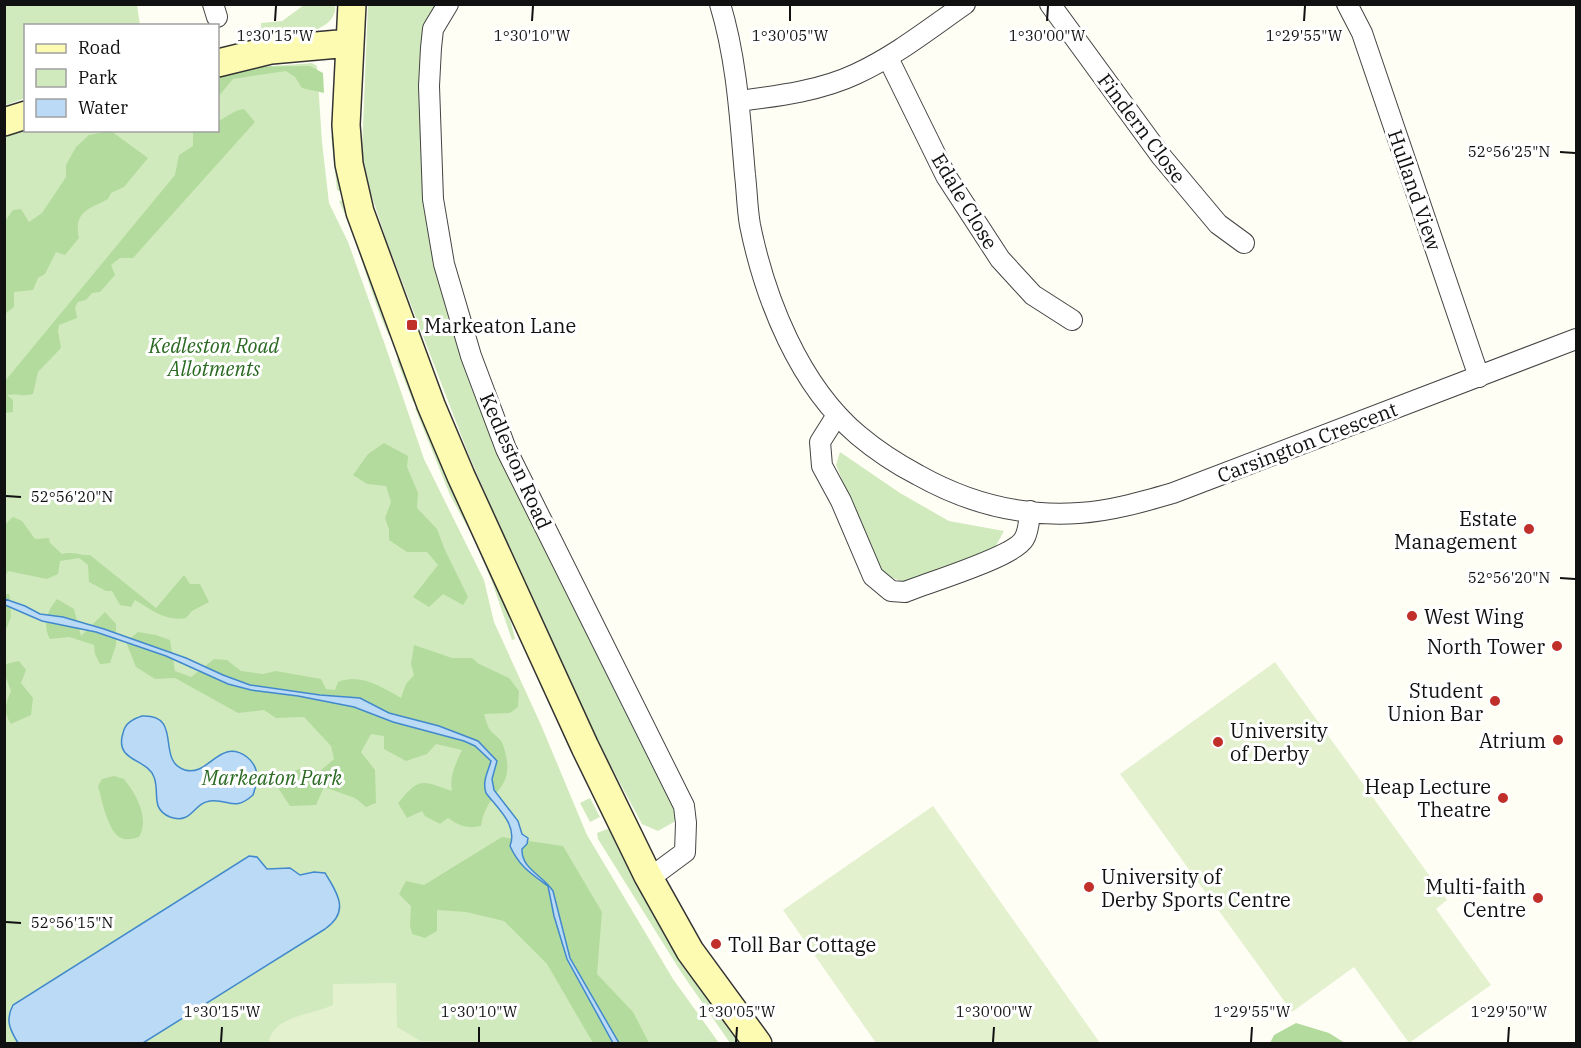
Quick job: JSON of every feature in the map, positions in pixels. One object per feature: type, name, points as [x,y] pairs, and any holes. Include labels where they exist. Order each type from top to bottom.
[{"type":"street","points":[[352,4],[346,125],[349,164],[360,212],[405,338],[466,487],[585,747],[648,876],[690,951],[758,1044]]},
{"type":"street","name":"Kedleston Road","points":[[448,4],[433,29],[429,86],[433,199],[444,264],[471,356],[506,449],[684,806],[685,852],[658,873],[648,876]]},
{"type":"street","name":"Carsington Crescent","points":[[720,4],[730,41],[739,101],[750,223],[764,278],[779,321],[808,376],[837,415],[857,435],[896,463],[956,495],[1030,511],[1079,513],[1137,503],[1173,493],[1576,339]]},
{"type":"street","points":[[739,101],[822,86],[854,75],[888,58],[965,4]]},
{"type":"street","name":"Findern Close","points":[[1050,4],[1161,156],[1218,224],[1244,243]]},
{"type":"street","name":"Hulland View","points":[[1347,4],[1362,33],[1479,377]]},
{"type":"street","points":[[219,63],[271,50],[350,43]]},
{"type":"street","name":"Edale Close","points":[[888,58],[946,176],[1000,259],[1033,295],[1072,320]]},
{"type":"street","points":[[4,122],[24,116]]},
{"type":"street","points":[[837,415],[820,442],[822,466],[842,501],[873,576],[891,591],[905,592],[1001,556],[1016,548],[1024,539],[1030,511]]},
{"type":"green space","points":[[4,5],[137,5],[140,24],[24,24],[24,98],[7,105],[4,103]]},
{"type":"green space","points":[[304,5],[335,5],[335,12],[330,21],[313,31],[262,41],[261,23],[282,21]]},
{"type":"green space","points":[[368,5],[440,5],[425,37],[456,337],[679,807],[674,822],[658,831],[642,824],[570,690],[468,453],[388,245],[366,179],[362,149]]},
{"type":"green space","name":"Markeaton Park","points":[[312,63],[317,66],[329,203],[348,242],[424,459],[484,580],[494,622],[541,725],[587,835],[673,979],[719,1043],[5,1043],[5,134],[24,125],[24,132],[219,132],[219,73]]},
{"type":"green space","points":[[310,66],[323,73],[324,93],[302,88],[295,77],[286,71],[233,79],[219,96],[219,73],[243,67]]},
{"type":"green space","points":[[244,109],[255,122],[133,258],[120,258],[111,265],[115,275],[100,292],[92,293],[86,300],[78,302],[75,307],[77,318],[59,325],[61,348],[38,372],[33,394],[7,395],[13,400],[13,412],[5,413],[5,381],[175,175],[179,155],[193,146],[193,132],[219,132],[219,120]]},
{"type":"green space","points":[[112,132],[148,158],[124,187],[111,193],[108,199],[84,212],[78,222],[79,238],[65,255],[56,252],[45,274],[38,278],[33,290],[14,292],[14,307],[5,314],[5,221],[13,210],[21,209],[29,222],[42,213],[66,177],[66,165],[76,147],[89,135]]},
{"type":"green space","points":[[331,135],[334,138],[392,331],[389,336],[339,201],[343,200],[344,193],[337,190]]},
{"type":"green space","points":[[399,354],[504,595],[515,639],[512,640],[474,539],[450,495],[415,408],[419,406],[416,400],[413,402],[397,361]]},
{"type":"green space","points":[[384,443],[408,456],[407,467],[418,493],[417,508],[437,529],[468,597],[463,605],[443,594],[429,607],[413,597],[438,565],[427,552],[407,552],[389,540],[389,529],[385,518],[391,502],[386,486],[367,484],[353,475],[368,454]]},
{"type":"green space","points":[[840,452],[900,493],[949,521],[1004,531],[993,551],[906,583],[888,576],[878,567],[836,465]]},
{"type":"green space","points":[[13,517],[22,521],[35,539],[49,538],[50,543],[62,554],[90,555],[156,608],[184,575],[190,584],[200,584],[209,602],[192,611],[186,618],[179,619],[159,614],[135,600],[131,607],[120,605],[112,591],[106,591],[89,582],[88,565],[79,558],[60,561],[58,574],[47,579],[8,571],[5,576],[5,524]]},
{"type":"green space","points":[[5,594],[9,594],[10,597],[11,617],[5,632]]},
{"type":"green space","points":[[57,599],[74,609],[81,636],[105,612],[116,624],[116,645],[110,663],[100,664],[94,645],[69,637],[50,639],[46,623]]},
{"type":"green space","points":[[138,632],[170,640],[175,671],[191,677],[214,659],[227,660],[241,671],[263,674],[276,671],[321,679],[326,689],[335,690],[338,682],[346,680],[363,680],[401,698],[406,684],[414,675],[411,664],[414,645],[452,658],[472,658],[479,664],[509,678],[519,691],[518,707],[510,713],[484,714],[490,729],[503,745],[507,760],[505,781],[489,803],[481,826],[464,826],[448,818],[440,824],[425,816],[422,811],[407,818],[398,803],[417,785],[428,783],[452,791],[452,775],[462,750],[436,744],[427,754],[406,761],[384,749],[384,736],[371,734],[361,752],[375,770],[376,803],[366,807],[355,798],[324,787],[316,805],[290,806],[278,788],[283,776],[299,769],[320,771],[334,759],[331,746],[304,717],[276,718],[264,710],[238,713],[175,678],[155,679],[136,667],[126,642]]},
{"type":"green space","points":[[19,661],[26,670],[21,683],[33,698],[31,715],[11,724],[6,712],[6,704],[11,691],[5,675],[6,664]]},
{"type":"green space","points":[[1275,662],[1447,900],[1436,909],[1491,985],[1409,1043],[1354,967],[1292,1012],[1120,774]]},
{"type":"green space","points":[[114,776],[124,779],[140,807],[143,822],[139,837],[127,839],[119,837],[108,821],[98,786],[102,779]]},
{"type":"green space","points":[[590,798],[600,817],[590,822],[580,803]]},
{"type":"green space","points":[[933,806],[1100,1043],[876,1043],[783,910]]},
{"type":"green space","points":[[607,829],[613,832],[745,1043],[730,1043],[681,972],[598,839],[597,833]]},
{"type":"green space","points":[[502,837],[563,846],[602,912],[597,974],[633,1012],[649,1043],[593,1043],[547,964],[504,921],[466,912],[437,910],[437,931],[425,938],[412,934],[411,906],[399,894],[406,881],[424,885]]},
{"type":"green space","points":[[396,983],[397,1027],[421,1041],[555,1043],[269,1043],[277,1027],[285,1022],[333,1005],[333,984]]},
{"type":"green space","points":[[1296,1023],[1329,1033],[1345,1043],[1270,1043],[1274,1035]]},
{"type":"water","points":[[5,599],[40,614],[63,617],[104,629],[186,658],[250,685],[360,698],[389,713],[439,726],[478,741],[497,761],[492,779],[494,790],[518,821],[522,834],[528,838],[527,844],[522,849],[525,862],[553,891],[570,958],[619,1043],[613,1043],[567,959],[548,886],[530,873],[513,853],[510,846],[512,838],[509,824],[485,789],[491,761],[475,746],[393,722],[354,707],[228,684],[166,656],[96,632],[42,621],[5,605]]},
{"type":"water","points":[[142,716],[155,717],[162,722],[172,757],[176,765],[185,770],[193,771],[201,768],[221,754],[229,752],[237,752],[247,757],[257,774],[253,795],[236,804],[210,801],[200,805],[183,818],[177,819],[164,814],[158,805],[154,777],[145,766],[127,755],[121,742],[128,724]]},
{"type":"water","points":[[249,856],[257,857],[267,869],[290,868],[300,875],[314,872],[325,873],[339,902],[337,916],[333,923],[143,1043],[18,1043],[10,1025],[9,1015],[13,1005]]},
{"type":"place","name":"Markeaton Lane","points":[[412,325]]},
{"type":"place","name":"Estate Management","points":[[1529,529]]},
{"type":"place","name":"West Wing","points":[[1412,616]]},
{"type":"place","name":"North Tower","points":[[1557,646]]},
{"type":"place","name":"Student Union Bar","points":[[1495,701]]},
{"type":"place","name":"Atrium","points":[[1558,740]]},
{"type":"place","name":"University of Derby","points":[[1218,742]]},
{"type":"place","name":"Heap Lecture Theatre","points":[[1503,798]]},
{"type":"place","name":"University of Derby Sports Centre","points":[[1089,887]]},
{"type":"place","name":"Multi-faith Centre","points":[[1538,898]]},
{"type":"place","name":"Toll Bar Cottage","points":[[716,944]]},
{"type":"park label","name":"Kedleston Road Allotments","points":[[214,356]]}]
